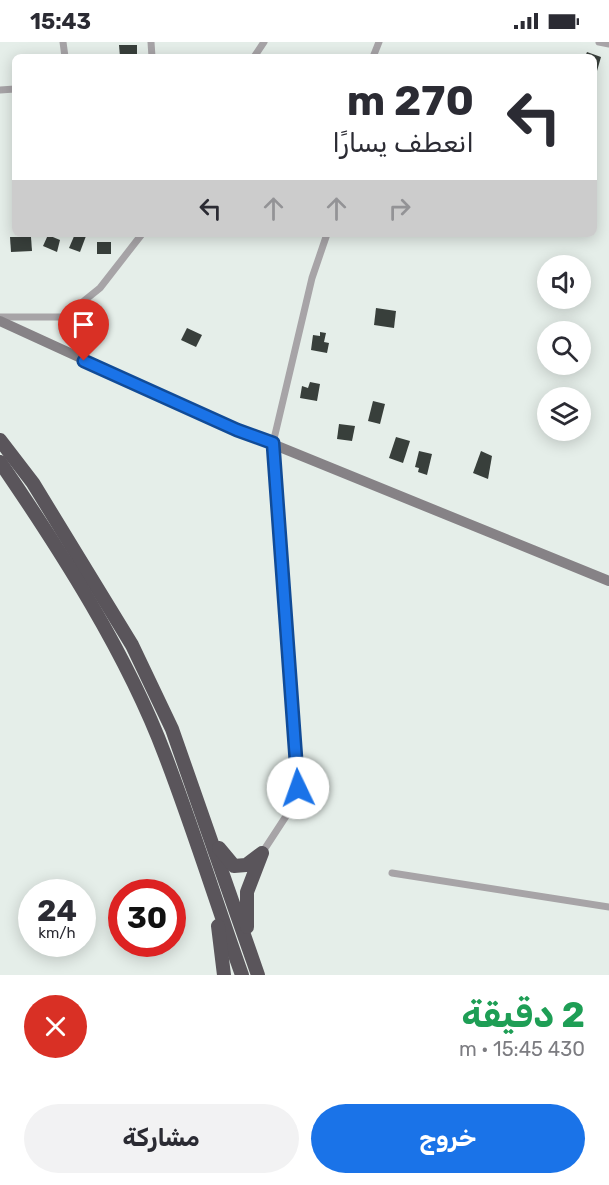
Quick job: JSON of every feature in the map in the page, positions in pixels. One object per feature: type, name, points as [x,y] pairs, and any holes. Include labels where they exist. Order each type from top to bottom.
[{"type":"highway","points":[[0,440],[33,483],[132,645],[172,729],[256,971]]},
{"type":"highway","points":[[0,462],[42,523],[98,618],[165,754],[209,886],[242,975]]},
{"type":"highway","points":[[210,834],[234,866],[246,866],[262,853]]},
{"type":"highway","points":[[256,971],[245,903],[262,853]]},
{"type":"highway","points":[[209,886],[224,975]]},
{"type":"street","points":[[599,42],[609,44]]},
{"type":"street","points":[[0,319],[64,317],[100,288],[140,237]]},
{"type":"street","points":[[262,853],[292,807],[298,788],[273,443],[312,278],[326,237]]},
{"type":"street","points":[[0,319],[237,430],[609,581]]},
{"type":"street","points":[[392,873],[609,907]]},
{"type":"building","points":[[119,45],[137,45],[137,54],[120,54]]},
{"type":"building","points":[[597,56],[601,57],[597,71]]},
{"type":"building","points":[[10,237],[31,237],[32,251],[11,252]]},
{"type":"building","points":[[47,237],[60,240],[57,252],[43,246]]},
{"type":"building","points":[[74,237],[86,237],[80,252],[69,248]]},
{"type":"building","points":[[97,242],[111,242],[111,254],[97,254]]},
{"type":"building","points":[[376,308],[396,311],[394,328],[374,325]]},
{"type":"building","points":[[187,328],[202,335],[196,347],[181,340]]},
{"type":"building","points":[[320,332],[326,333],[324,342],[329,343],[327,353],[311,350],[313,335],[320,336]]},
{"type":"building","points":[[310,382],[320,384],[317,401],[300,398],[302,386],[308,388]]},
{"type":"building","points":[[373,401],[385,404],[380,424],[368,421]]},
{"type":"building","points":[[339,424],[355,426],[352,441],[337,439]]},
{"type":"building","points":[[396,437],[410,441],[403,463],[389,458]]},
{"type":"building","points":[[419,451],[432,454],[427,475],[418,472],[419,468],[415,467]]},
{"type":"building","points":[[481,451],[492,456],[488,479],[473,473]]},
{"type":"route","points":[[84,361],[147,387],[237,430],[273,443],[298,788]]}]
